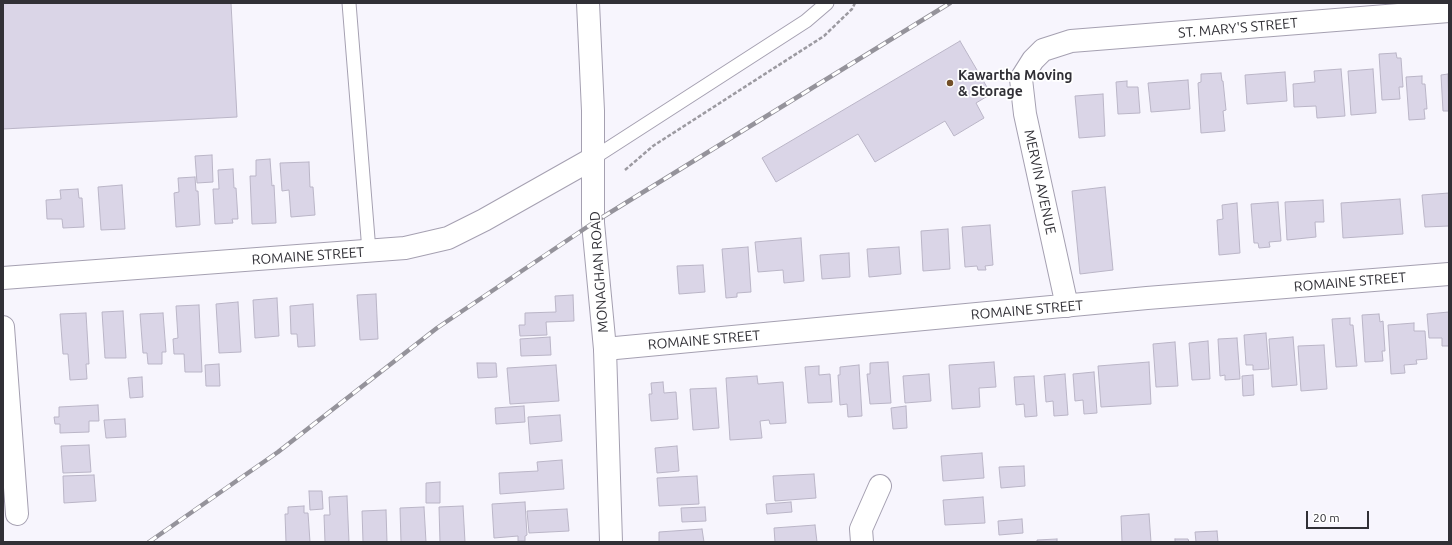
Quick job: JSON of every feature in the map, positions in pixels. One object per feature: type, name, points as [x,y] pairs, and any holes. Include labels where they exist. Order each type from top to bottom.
[{"type":"street","name":"MONAGHAN ROAD","points":[[588,3],[593,111],[593,222],[605,349],[611,542]]},
{"type":"street","name":"ST. MARY'S STREET","points":[[1033,60],[1043,50],[1071,41],[1449,11]]},
{"type":"street","name":"MERVIN AVENUE","points":[[1033,60],[1021,79],[1025,114],[1067,306]]},
{"type":"street","name":"ROMAINE STREET","points":[[3,278],[405,248],[448,238],[484,220],[592,159]]},
{"type":"street","name":"ROMAINE STREET","points":[[605,349],[1155,298],[1449,274]]},
{"type":"street","points":[[3,327],[17,514]]},
{"type":"street","points":[[862,542],[861,529],[880,486]]},
{"type":"lane","points":[[349,3],[369,251]]},
{"type":"lane","points":[[592,159],[806,21],[828,3]]},
{"type":"path","points":[[625,170],[653,146],[824,36],[852,9],[855,3]]},
{"type":"building","points":[[3,3],[231,3],[237,117],[3,129]]},
{"type":"building","points":[[960,41],[991,94],[976,103],[984,118],[954,136],[945,121],[875,162],[858,134],[776,182],[762,158]]},
{"type":"building","points":[[1396,53],[1397,58],[1401,58],[1403,87],[1399,87],[1400,99],[1382,100],[1379,54]]},
{"type":"building","points":[[1341,69],[1345,116],[1317,118],[1316,106],[1294,107],[1293,84],[1315,82],[1314,71]]},
{"type":"building","points":[[1373,69],[1376,113],[1351,115],[1348,71]]},
{"type":"building","points":[[1285,72],[1287,101],[1247,104],[1245,75]]},
{"type":"building","points":[[1221,73],[1226,110],[1223,111],[1225,131],[1201,133],[1198,83],[1201,82],[1201,74]]},
{"type":"building","points":[[1448,74],[1449,111],[1443,111],[1441,75]]},
{"type":"building","points":[[1422,76],[1422,84],[1425,84],[1427,109],[1424,109],[1425,119],[1409,120],[1406,77]]},
{"type":"building","points":[[1188,80],[1190,109],[1151,112],[1148,83]]},
{"type":"building","points":[[1127,81],[1127,87],[1138,87],[1140,113],[1118,114],[1116,82]]},
{"type":"building","points":[[1103,94],[1105,136],[1079,138],[1075,96]]},
{"type":"building","points":[[212,155],[213,182],[197,183],[195,156]]},
{"type":"building","points":[[270,159],[272,186],[274,185],[276,223],[252,224],[250,176],[256,176],[256,160]]},
{"type":"building","points":[[309,162],[310,187],[313,187],[315,215],[291,217],[289,190],[282,191],[280,163]]},
{"type":"building","points":[[233,169],[238,219],[232,219],[233,223],[215,224],[213,189],[219,189],[218,170]]},
{"type":"building","points":[[195,177],[196,191],[198,191],[200,225],[176,227],[174,193],[179,192],[178,178]]},
{"type":"building","points":[[122,185],[125,229],[101,230],[98,187]]},
{"type":"building","points":[[1105,187],[1113,270],[1080,274],[1072,191]]},
{"type":"building","points":[[78,189],[79,198],[82,198],[84,227],[63,228],[62,219],[47,219],[46,200],[61,199],[60,190]]},
{"type":"building","points":[[1449,193],[1449,226],[1425,227],[1422,195]]},
{"type":"building","points":[[1400,199],[1403,234],[1343,238],[1341,203]]},
{"type":"building","points":[[1323,200],[1324,222],[1315,222],[1316,237],[1287,240],[1285,202]]},
{"type":"building","points":[[1278,202],[1281,241],[1269,242],[1270,247],[1259,248],[1258,243],[1254,243],[1251,204]]},
{"type":"building","points":[[1237,203],[1240,253],[1219,255],[1217,220],[1223,219],[1222,205]]},
{"type":"building","points":[[990,225],[993,265],[985,266],[986,270],[978,270],[977,266],[965,267],[962,227]]},
{"type":"building","points":[[948,229],[950,269],[923,271],[921,231]]},
{"type":"building","points":[[801,238],[804,281],[784,283],[783,270],[758,272],[755,242]]},
{"type":"building","points":[[748,247],[751,292],[737,293],[737,297],[726,298],[722,249]]},
{"type":"building","points":[[899,247],[901,274],[869,277],[867,249]]},
{"type":"building","points":[[849,253],[850,277],[822,279],[820,255]]},
{"type":"building","points":[[703,265],[705,292],[679,294],[677,266]]},
{"type":"building","points":[[376,294],[378,339],[360,340],[357,295]]},
{"type":"building","points":[[573,295],[574,321],[546,322],[547,335],[520,336],[519,325],[525,325],[525,313],[556,312],[555,296]]},
{"type":"building","points":[[277,298],[279,336],[255,338],[253,300]]},
{"type":"building","points":[[238,302],[241,352],[219,353],[216,304]]},
{"type":"building","points":[[313,304],[315,346],[298,347],[297,334],[291,334],[290,306]]},
{"type":"building","points":[[199,305],[202,372],[185,372],[184,354],[174,354],[173,339],[178,338],[176,306]]},
{"type":"building","points":[[123,311],[126,358],[105,358],[102,312]]},
{"type":"building","points":[[1449,312],[1449,346],[1442,346],[1442,338],[1429,338],[1427,314]]},
{"type":"building","points":[[86,313],[89,364],[86,364],[87,379],[70,380],[68,354],[63,354],[60,314]]},
{"type":"building","points":[[163,313],[166,352],[162,352],[162,364],[148,364],[147,353],[143,353],[140,314]]},
{"type":"building","points":[[1379,314],[1380,322],[1383,321],[1385,351],[1382,351],[1383,361],[1365,362],[1362,315]]},
{"type":"building","points":[[1350,318],[1350,325],[1353,325],[1357,366],[1336,367],[1332,319]]},
{"type":"building","points":[[1414,323],[1414,331],[1425,331],[1427,359],[1416,360],[1417,364],[1404,365],[1405,373],[1391,374],[1388,325]]},
{"type":"building","points":[[1266,333],[1269,369],[1253,370],[1253,365],[1246,365],[1244,335]]},
{"type":"building","points":[[550,337],[551,355],[521,356],[520,339]]},
{"type":"building","points":[[1293,337],[1297,385],[1272,387],[1269,339]]},
{"type":"building","points":[[1237,338],[1240,379],[1225,380],[1225,375],[1220,376],[1218,339]]},
{"type":"building","points":[[1208,341],[1210,379],[1192,380],[1189,343]]},
{"type":"building","points":[[1175,342],[1178,386],[1156,387],[1153,344]]},
{"type":"building","points":[[1324,345],[1327,389],[1301,391],[1298,346]]},
{"type":"building","points":[[888,362],[891,403],[870,404],[867,374],[870,374],[870,363]]},
{"type":"building","points":[[994,362],[996,387],[979,388],[980,407],[952,409],[949,365]]},
{"type":"building","points":[[1149,362],[1151,404],[1101,407],[1098,366]]},
{"type":"building","points":[[477,363],[496,363],[497,377],[478,378]]},
{"type":"building","points":[[219,364],[220,386],[206,386],[205,365]]},
{"type":"building","points":[[556,365],[559,401],[510,404],[507,368]]},
{"type":"building","points":[[859,365],[862,416],[848,417],[847,404],[840,405],[838,375],[840,375],[840,367]]},
{"type":"building","points":[[819,366],[819,375],[830,374],[832,402],[808,403],[805,367]]},
{"type":"building","points":[[1094,372],[1097,413],[1084,414],[1083,400],[1075,401],[1073,374]]},
{"type":"building","points":[[929,374],[931,401],[905,403],[903,376]]},
{"type":"building","points":[[1065,374],[1068,415],[1054,416],[1053,401],[1046,402],[1044,376]]},
{"type":"building","points":[[1253,375],[1254,395],[1243,396],[1242,376]]},
{"type":"building","points":[[757,376],[758,384],[783,382],[786,423],[770,424],[769,420],[760,421],[762,438],[730,440],[726,378]]},
{"type":"building","points":[[1034,376],[1037,416],[1025,417],[1024,404],[1016,405],[1014,377]]},
{"type":"building","points":[[142,377],[143,397],[130,398],[128,378]]},
{"type":"building","points":[[663,382],[664,393],[676,392],[678,419],[651,421],[649,394],[652,394],[651,383]]},
{"type":"building","points":[[716,388],[719,428],[693,430],[690,389]]},
{"type":"building","points":[[98,405],[99,421],[89,421],[89,432],[60,433],[60,424],[55,424],[54,417],[59,417],[59,407]]},
{"type":"building","points":[[524,406],[525,422],[496,424],[495,408]]},
{"type":"building","points":[[906,406],[907,428],[893,429],[891,408]]},
{"type":"building","points":[[560,415],[562,441],[530,444],[528,417]]},
{"type":"building","points":[[125,419],[126,437],[106,438],[104,420]]},
{"type":"building","points":[[89,445],[91,472],[63,473],[61,446]]},
{"type":"building","points":[[677,446],[679,471],[657,473],[655,448]]},
{"type":"building","points":[[982,453],[984,478],[943,481],[941,456]]},
{"type":"building","points":[[562,460],[564,489],[500,494],[499,473],[538,471],[537,462]]},
{"type":"building","points":[[1024,466],[1025,486],[1001,488],[999,467]]},
{"type":"building","points":[[814,474],[816,498],[775,501],[773,476]]},
{"type":"building","points":[[94,475],[96,501],[64,503],[63,476]]},
{"type":"building","points":[[697,476],[699,504],[659,506],[657,478]]},
{"type":"building","points":[[440,482],[440,503],[426,503],[426,483]]},
{"type":"building","points":[[309,491],[322,491],[323,509],[310,510]]},
{"type":"building","points":[[347,496],[349,542],[325,542],[324,515],[330,515],[329,497]]},
{"type":"building","points":[[983,497],[985,523],[945,525],[943,500]]},
{"type":"building","points":[[525,502],[527,535],[525,536],[525,541],[518,541],[518,536],[494,538],[492,504]]},
{"type":"building","points":[[791,502],[792,512],[767,514],[766,504]]},
{"type":"building","points":[[304,506],[304,513],[308,513],[310,542],[286,542],[285,514],[288,514],[288,507]]},
{"type":"building","points":[[463,506],[465,542],[440,542],[439,507]]},
{"type":"building","points":[[424,507],[426,542],[401,542],[400,508]]},
{"type":"building","points":[[705,507],[706,521],[682,522],[681,508]]},
{"type":"building","points":[[567,509],[569,531],[529,533],[527,511]]},
{"type":"building","points":[[386,510],[387,542],[363,542],[362,511]]},
{"type":"building","points":[[1149,514],[1151,542],[1122,542],[1121,516]]},
{"type":"building","points":[[1022,519],[1023,533],[999,535],[998,521]]},
{"type":"building","points":[[815,525],[817,542],[775,542],[774,528]]},
{"type":"building","points":[[702,529],[704,542],[659,542],[659,532]]},
{"type":"building","points":[[1217,531],[1218,542],[1196,542],[1195,532]]},
{"type":"building","points":[[1057,539],[1057,542],[1037,542],[1037,540]]},
{"type":"building","points":[[1175,539],[1188,539],[1189,542],[1175,542]]},
{"type":"railway","points":[[149,542],[278,452],[437,328],[593,223],[950,3]]},
{"type":"place","name":"Kawartha Moving & Storage","points":[[950,83]]}]
